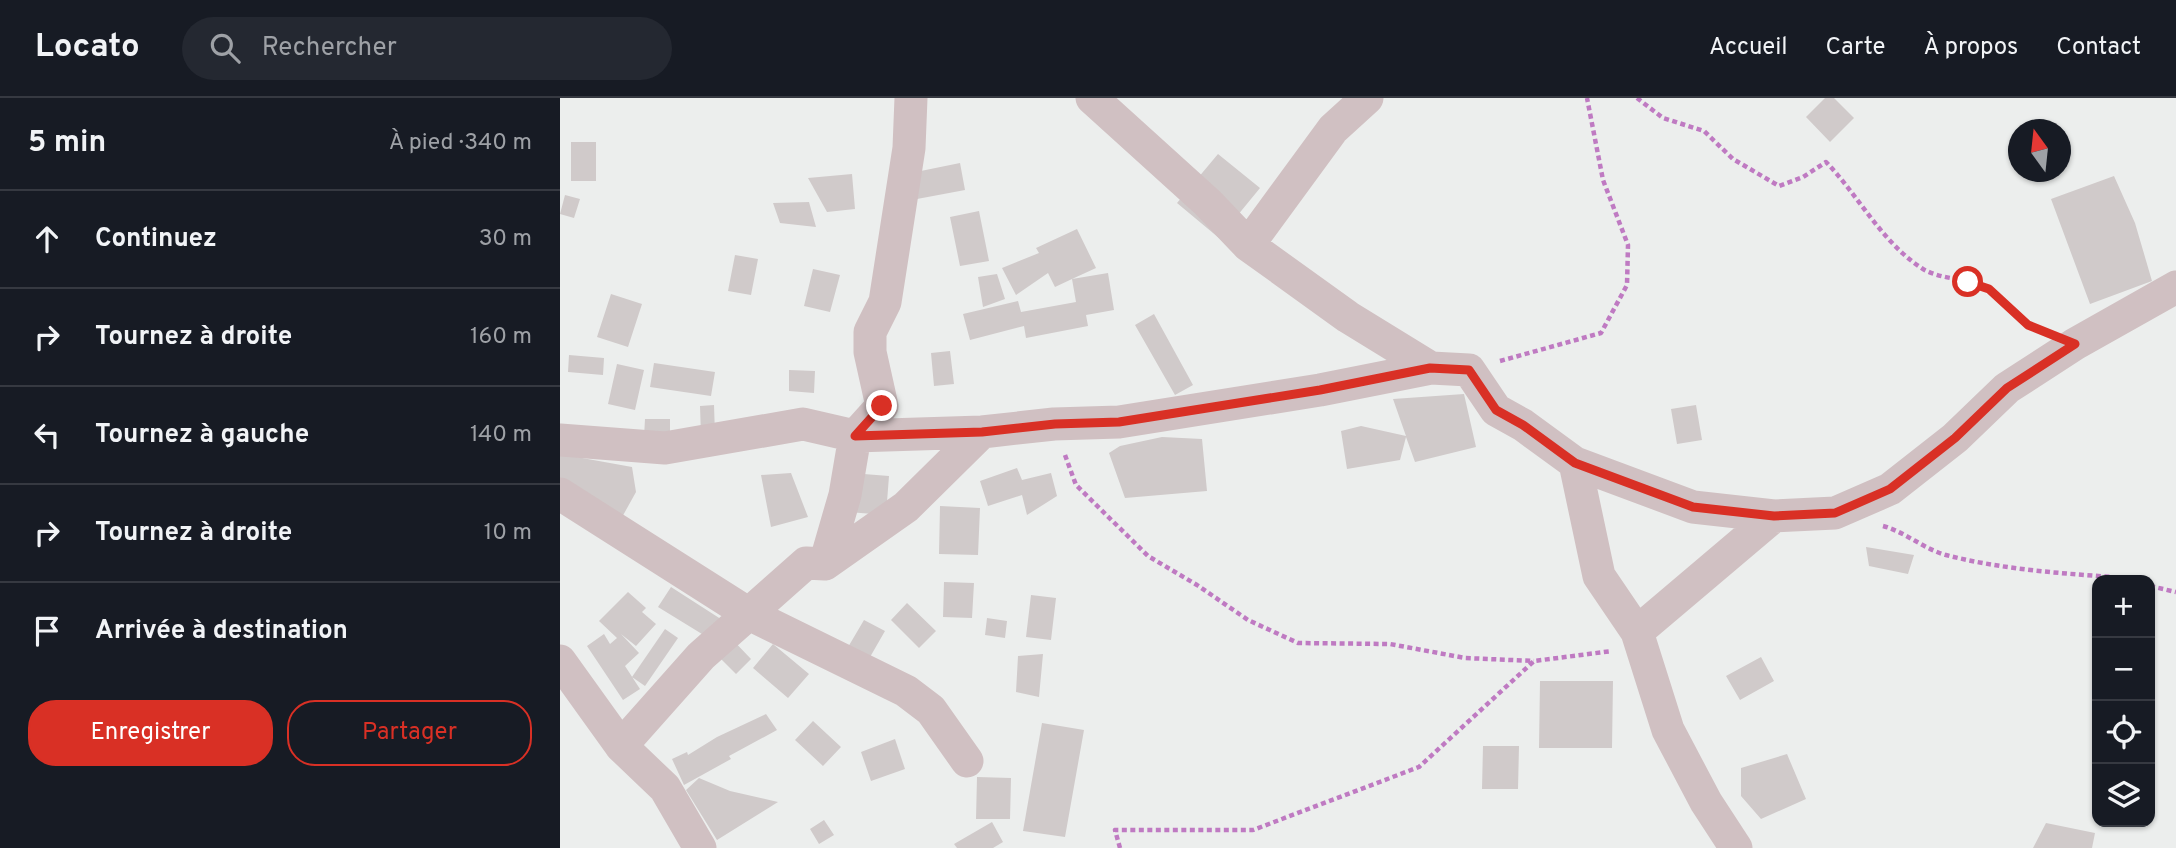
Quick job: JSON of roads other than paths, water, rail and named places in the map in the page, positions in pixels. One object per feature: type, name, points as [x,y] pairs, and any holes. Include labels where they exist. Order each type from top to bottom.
[{"type":"street","points":[[825,564],[845,495],[855,436],[882,406],[870,352],[870,332],[885,302],[909,148],[911,98]]},
{"type":"street","points":[[1092,98],[1208,203],[1248,245],[1348,317],[1430,368]]},
{"type":"street","points":[[1248,245],[1333,129],[1367,98]]},
{"type":"street","points":[[560,440],[665,448],[803,424],[855,436],[982,432],[1055,424],[1119,422],[1320,390],[1430,368],[1469,370],[1496,410],[1523,425],[1575,463],[1693,507],[1774,516],[1835,513],[1890,489],[1955,438],[2007,388],[2075,344],[2176,287]]},
{"type":"street","points":[[621,746],[701,656],[806,563],[825,564],[906,507],[982,432]]},
{"type":"street","points":[[1575,463],[1599,576],[1637,632],[1668,730],[1706,802],[1736,848]]},
{"type":"street","points":[[560,494],[749,614],[906,691],[931,710],[967,761]]},
{"type":"street","points":[[1637,632],[1774,516]]},
{"type":"street","points":[[560,661],[621,746],[665,788],[700,848]]},
{"type":"street","points":[[665,788],[670,848]]}]
